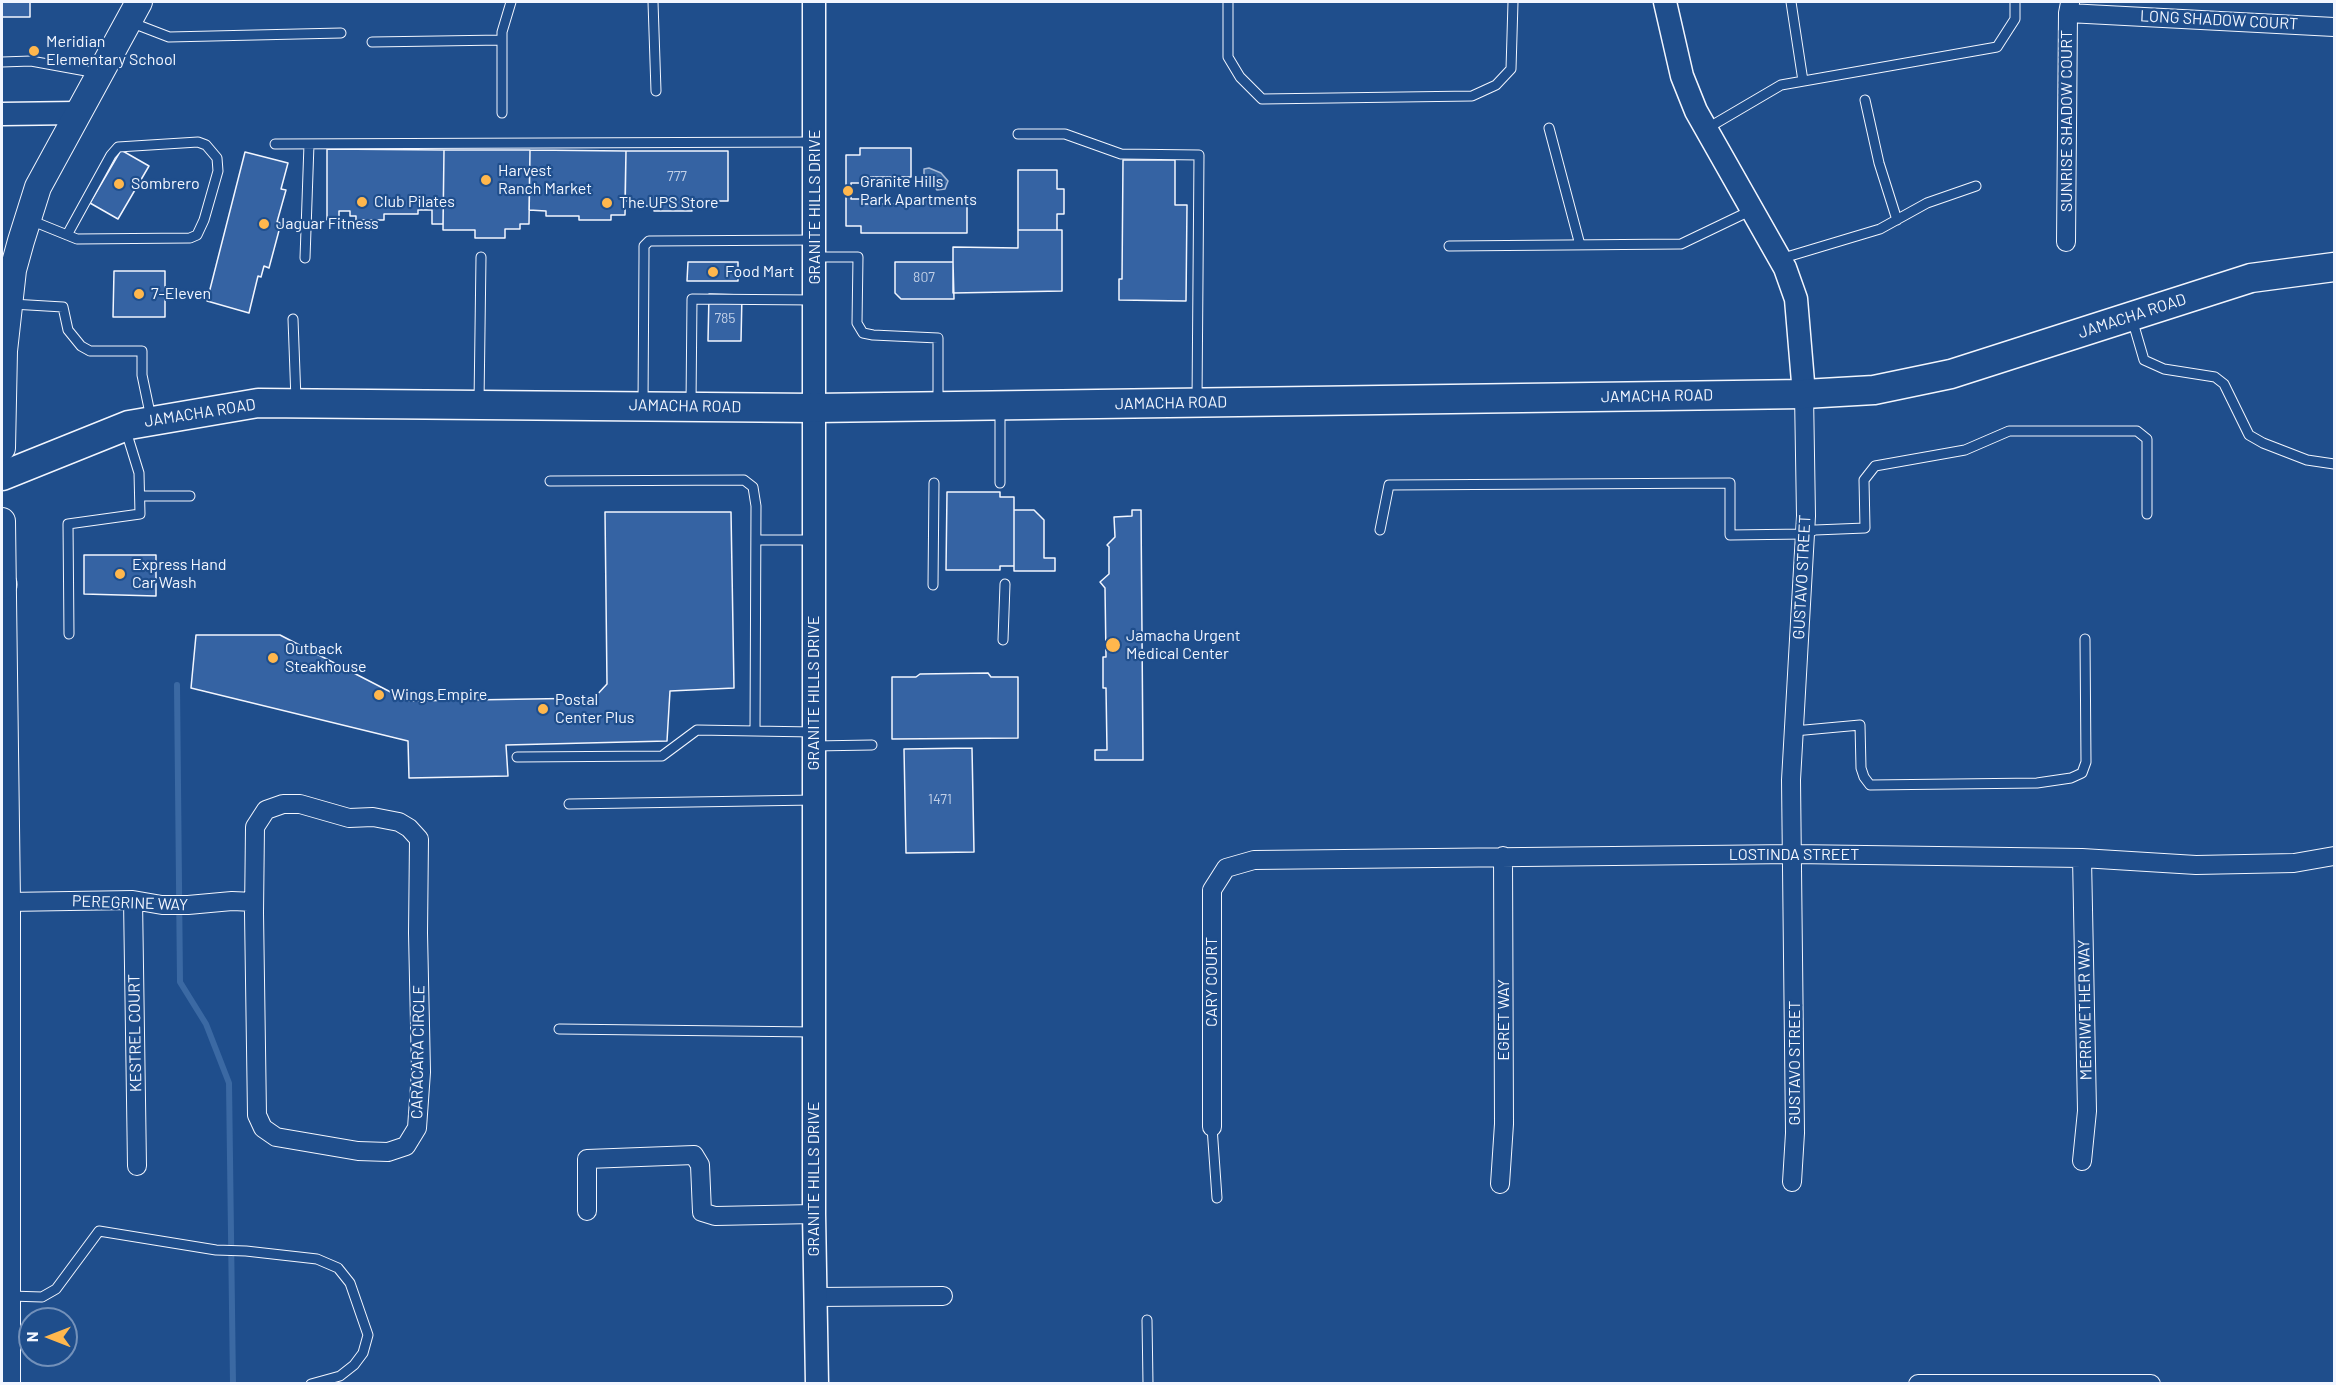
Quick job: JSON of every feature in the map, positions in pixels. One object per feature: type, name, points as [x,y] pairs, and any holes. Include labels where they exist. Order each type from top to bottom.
[{"type":"main road","points":[[2,448],[3,351],[6,311],[13,270],[28,219],[38,187],[133,11]]},
{"type":"main road","name":"JAMACHA ROAD","points":[[2,476],[124,426],[258,403],[814,408],[1804,394],[1874,390],[1951,374],[2251,278],[2334,267]]},
{"type":"main road","points":[[2,521],[4,858],[7,902],[4,1019],[7,1296],[4,1326],[7,1383]]},
{"type":"street","name":"GRANITE HILLS DRIVE","points":[[814,2],[814,1214],[817,1383]]},
{"type":"street","name":"GUSTAVO STREET","points":[[1665,2],[1682,76],[1706,129],[1780,259],[1796,299],[1804,394],[1805,534],[1791,780],[1795,1133],[1792,1182]]},
{"type":"street","name":"LONG SHADOW COURT","points":[[2069,7],[2334,27]]},
{"type":"street","name":"SUNRISE SHADOW COURT","points":[[2066,242],[2069,7]]},
{"type":"street","points":[[2,114],[77,113]]},
{"type":"street","name":"CARACARA CIRCLE","points":[[283,804],[300,804],[349,818],[373,817],[399,822],[409,828],[419,839],[418,933],[421,1072],[417,1128],[406,1146],[388,1152],[358,1151],[276,1137],[263,1128],[257,1115],[254,902],[255,827],[266,810],[283,804]]},
{"type":"street","name":"LOSTINDA STREET","points":[[1254,860],[1793,854],[2082,858],[2196,865],[2294,863],[2334,856]]},
{"type":"street","name":"EGRET WAY","points":[[1500,1184],[1504,1124],[1503,856]]},
{"type":"street","name":"MERRIWETHER WAY","points":[[2082,858],[2087,1111],[2082,1161]]},
{"type":"street","name":"CARY COURT","points":[[1212,1127],[1212,890],[1226,868],[1254,860]]},
{"type":"street","name":"PEREGRINE WAY","points":[[7,902],[133,900],[162,905],[188,906],[232,901],[254,902]]},
{"type":"street","name":"KESTREL COURT","points":[[133,900],[137,1166]]},
{"type":"street","points":[[587,1211],[587,1159],[694,1155],[700,1165],[702,1212],[715,1216],[814,1214]]},
{"type":"street","points":[[816,1297],[943,1296]]},
{"type":"street","points":[[1918,1383],[2151,1383]]},
{"type":"lane","points":[[502,113],[502,32],[511,2]]},
{"type":"lane","points":[[653,2],[656,91]]},
{"type":"lane","points":[[1228,2],[1228,57],[1240,77],[1262,99],[1473,96],[1496,85],[1511,69],[1512,2]]},
{"type":"lane","points":[[1791,2],[1803,81]]},
{"type":"lane","points":[[1706,129],[1781,85],[1997,47],[2015,19],[2015,2]]},
{"type":"lane","points":[[133,11],[169,37],[341,33]]},
{"type":"lane","points":[[372,42],[502,40]]},
{"type":"lane","points":[[2,62],[31,62],[99,73]]},
{"type":"lane","points":[[1865,100],[1879,163],[1897,220]]},
{"type":"lane","points":[[1549,128],[1580,245]]},
{"type":"lane","points":[[1018,134],[1065,134],[1121,154],[1199,155],[1197,402]]},
{"type":"lane","points":[[28,219],[76,239],[190,238],[197,235],[204,220],[218,171],[217,158],[206,145],[198,142],[118,147],[111,155],[67,235]]},
{"type":"lane","points":[[274,144],[814,142]]},
{"type":"lane","points":[[305,258],[309,144]]},
{"type":"lane","points":[[1780,259],[1880,229],[1927,203],[1976,186]]},
{"type":"lane","points":[[1449,246],[1681,244],[1752,210]]},
{"type":"lane","points":[[643,406],[644,246],[649,241],[814,248],[858,257],[857,323],[863,333],[938,338],[938,405]]},
{"type":"lane","points":[[479,405],[481,257]]},
{"type":"lane","points":[[691,406],[692,300],[814,300]]},
{"type":"lane","points":[[6,311],[63,307],[68,330],[81,346],[90,351],[142,351],[142,375],[152,420]]},
{"type":"lane","points":[[2131,316],[2144,360],[2164,369],[2215,376],[2224,384],[2249,435],[2263,443],[2307,460],[2334,464]]},
{"type":"lane","points":[[293,319],[296,403]]},
{"type":"lane","points":[[1000,405],[1000,483]]},
{"type":"lane","points":[[69,634],[68,524],[140,514],[139,473],[124,426]]},
{"type":"lane","points":[[1380,530],[1389,485],[1730,483],[1730,535],[1805,534],[1815,530],[1865,528],[1864,480],[1875,466],[1965,450],[2009,431],[2137,431],[2147,439],[2147,514]]},
{"type":"lane","points":[[550,481],[744,480],[751,484],[755,491],[756,540],[755,731]]},
{"type":"lane","points":[[933,585],[934,483]]},
{"type":"lane","points":[[140,496],[190,496]]},
{"type":"lane","points":[[756,540],[814,540]]},
{"type":"lane","points":[[1004,640],[1005,584]]},
{"type":"lane","points":[[1794,730],[1860,725],[1861,768],[1870,785],[2037,783],[2071,778],[2082,773],[2086,762],[2085,639]]},
{"type":"lane","points":[[516,757],[662,756],[697,730],[755,731],[872,744]]},
{"type":"lane","points":[[569,804],[814,800]]},
{"type":"lane","points":[[559,1029],[814,1032]]},
{"type":"lane","points":[[1212,1127],[1217,1198]]},
{"type":"lane","points":[[7,1296],[42,1297],[56,1289],[99,1231],[216,1250],[317,1259],[338,1268],[350,1283],[368,1335],[363,1353],[354,1365],[340,1376],[311,1383]]},
{"type":"lane","points":[[1147,1320],[1148,1383]]},
{"type":"water","points":[[929,168],[941,173],[948,181],[945,189],[937,190],[924,176],[924,169]]},
{"type":"building","points":[[2,2],[30,2],[30,17],[2,17]]},
{"type":"building","name":"Granite Hills Park Apartments","points":[[860,148],[911,148],[911,177],[863,177],[863,183],[851,183],[851,199],[862,199],[862,204],[925,204],[925,199],[953,199],[953,204],[967,204],[967,233],[861,233],[861,226],[846,226],[846,155],[860,155]]},
{"type":"building","points":[[327,149],[444,150],[443,224],[432,224],[432,210],[418,210],[418,214],[384,214],[384,220],[356,220],[356,216],[350,216],[350,211],[339,211],[339,220],[327,220]]},
{"type":"building","name":"Sombrero","points":[[121,150],[149,166],[118,219],[90,203]]},
{"type":"building","name":"Harvest Ranch Market","points":[[444,150],[530,150],[529,224],[520,224],[520,229],[505,229],[505,238],[475,238],[475,230],[443,230]]},
{"type":"building","points":[[530,150],[626,151],[625,215],[611,215],[611,220],[579,220],[579,216],[546,216],[546,211],[529,210]]},
{"type":"building","points":[[626,151],[728,151],[728,201],[706,201],[706,206],[692,206],[692,211],[654,211],[654,206],[639,206],[638,201],[625,201]]},
{"type":"building","points":[[245,152],[288,163],[281,189],[286,190],[277,222],[281,223],[269,268],[264,266],[261,277],[258,276],[249,313],[207,301]]},
{"type":"building","points":[[1123,160],[1175,160],[1175,205],[1187,205],[1186,301],[1119,300],[1119,279],[1122,279]]},
{"type":"building","points":[[1018,170],[1057,170],[1057,189],[1064,189],[1064,214],[1057,214],[1057,230],[1018,230]]},
{"type":"building","points":[[1018,230],[1062,230],[1062,291],[953,293],[953,247],[1018,248]]},
{"type":"building","name":"Food Mart","points":[[688,262],[738,262],[738,281],[687,281]]},
{"type":"building","points":[[895,262],[953,262],[954,299],[901,299],[895,293]]},
{"type":"building","name":"7-Eleven","points":[[114,271],[165,271],[165,317],[113,317]]},
{"type":"building","points":[[709,294],[742,295],[741,341],[708,341]]},
{"type":"building","points":[[947,492],[1000,492],[1000,497],[1014,497],[1014,566],[1000,566],[1000,570],[946,570]]},
{"type":"building","points":[[1014,510],[1034,510],[1044,520],[1044,558],[1055,558],[1055,571],[1014,571]]},
{"type":"building","points":[[1132,510],[1141,510],[1143,760],[1095,760],[1095,750],[1107,750],[1106,688],[1103,688],[1103,657],[1106,657],[1105,588],[1100,582],[1109,574],[1109,547],[1107,545],[1115,537],[1114,517],[1132,516]]},
{"type":"building","points":[[605,512],[731,512],[734,688],[670,691],[667,741],[506,745],[508,776],[409,778],[408,741],[191,688],[196,635],[280,635],[408,701],[594,698],[607,684]]},
{"type":"building","name":"Express Hand Car Wash","points":[[84,555],[156,555],[156,596],[84,594]]},
{"type":"building","points":[[988,673],[991,677],[1018,677],[1018,738],[892,739],[892,677],[916,677],[920,674]]},
{"type":"building","points":[[972,748],[974,852],[906,853],[904,749]]},
{"type":"waterway","points":[[177,685],[180,982],[206,1024],[229,1083],[233,1384]]},
{"type":"place","name":"Meridian Elementary School","points":[[34,51]]},
{"type":"place","name":"Harvest Ranch Market","points":[[486,180]]},
{"type":"place","name":"Sombrero","points":[[119,184]]},
{"type":"place","name":"Granite Hills Park Apartments","points":[[848,191]]},
{"type":"place","name":"Club Pilates","points":[[362,202]]},
{"type":"place","name":"The UPS Store","points":[[607,203]]},
{"type":"place","name":"Jaguar Fitness","points":[[264,224]]},
{"type":"place","name":"Food Mart","points":[[713,272]]},
{"type":"place","name":"7-Eleven","points":[[139,294]]},
{"type":"place","name":"Express Hand Car Wash","points":[[120,574]]},
{"type":"place","name":"Jamacha Urgent Medical Center","points":[[1113,645]]},
{"type":"place","name":"Outback Steakhouse","points":[[273,658]]},
{"type":"place","name":"Wings Empire","points":[[379,695]]},
{"type":"place","name":"Postal Center Plus","points":[[543,709]]}]
